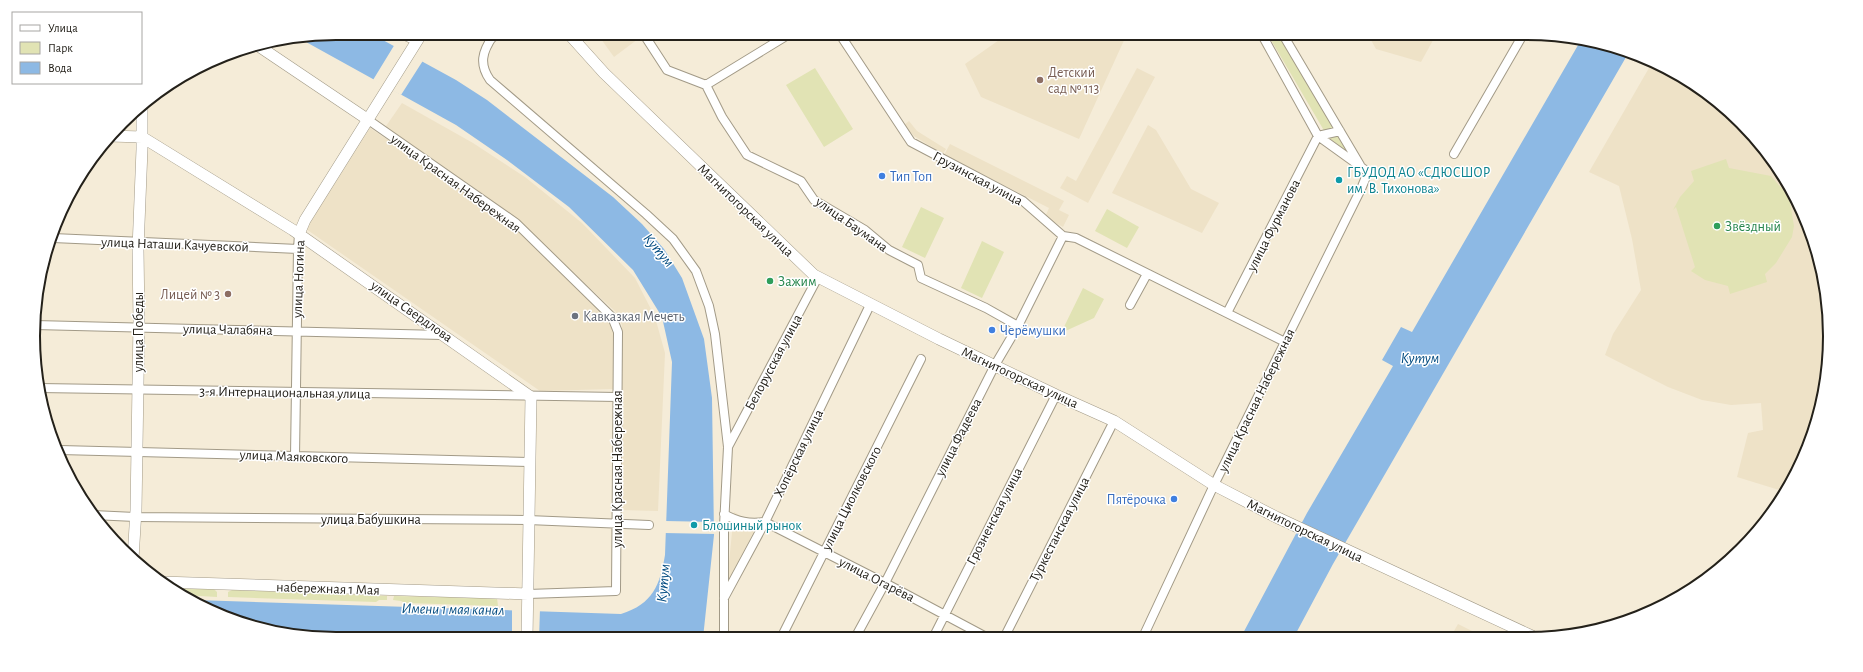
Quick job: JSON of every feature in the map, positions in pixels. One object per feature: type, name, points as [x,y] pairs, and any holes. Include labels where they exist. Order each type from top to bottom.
[{"type":"main road","name":"Магнитогорская улица","points":[[574,40],[604,74],[818,277],[870,305],[1056,395],[1114,421],[1214,485],[1276,517],[1387,570],[1523,632]]},
{"type":"main road","name":"улица Ногина","points":[[299,234],[305,220],[417,41]]},
{"type":"main road","name":"улица Красная Набережная","points":[[263,49],[367,119]]},
{"type":"main road","name":"улица Победы","points":[[133,551],[137,452],[139,328],[138,243],[142,112]]},
{"type":"main road","name":"улица Свердлова","points":[[118,136],[142,137],[299,234],[445,335],[531,397]]},
{"type":"main road","points":[[526,632],[531,397]]},
{"type":"main road","name":"набережная 1 Мая","points":[[173,583],[527,599]]},
{"type":"street","points":[[489,40],[483,56],[483,70],[490,80],[673,239],[696,270],[709,306],[715,334],[728,447],[724,514],[724,632]]},
{"type":"street","points":[[648,40],[667,70],[706,85],[780,40]]},
{"type":"street","name":"Грузинская улица","points":[[844,40],[911,142],[1023,201],[1063,236],[1076,238],[1285,342]]},
{"type":"street","points":[[1266,40],[1318,136],[1332,148],[1361,167]]},
{"type":"street","points":[[1286,40],[1361,167]]},
{"type":"street","points":[[1454,154],[1520,40]]},
{"type":"street","name":"улица Баумана","points":[[706,85],[722,117],[747,155],[801,181],[814,200],[865,230],[889,250],[918,265],[921,278],[986,308],[1018,326]]},
{"type":"street","name":"улица Красная Набережная","points":[[367,119],[516,223],[612,317],[618,332],[618,524],[616,592]]},
{"type":"street","points":[[1318,136],[1340,131]]},
{"type":"street","name":"улица Фурманова","points":[[1227,313],[1318,136]]},
{"type":"street","name":"улица Красная Набережная","points":[[1145,632],[1214,485],[1361,189],[1368,172],[1361,167]]},
{"type":"street","name":"улица Ногина","points":[[295,457],[296,330],[299,234]]},
{"type":"street","name":"улица Фадеева","points":[[858,632],[885,583],[995,365],[1018,326],[1063,236]]},
{"type":"street","name":"улица Наташи Качуевской","points":[[57,238],[298,249]]},
{"type":"street","points":[[1130,305],[1147,274]]},
{"type":"street","name":"Белорусская улица","points":[[728,447],[818,277]]},
{"type":"street","name":"Хопёрская улица","points":[[723,600],[764,522],[870,305]]},
{"type":"street","name":"улица Чалабяна","points":[[41,325],[296,330],[445,335]]},
{"type":"street","name":"улица Циолковского","points":[[784,632],[823,552],[922,359]]},
{"type":"street","name":"3-я Интернациональная улица","points":[[45,388],[531,397],[618,397]]},
{"type":"street","name":"Грозненская улица","points":[[936,632],[1056,395]]},
{"type":"street","name":"Туркестанская улица","points":[[1007,632],[1114,421]]},
{"type":"street","name":"улица Маяковского","points":[[63,450],[529,462]]},
{"type":"street","points":[[724,514],[735,520],[751,524],[764,522]]},
{"type":"street","name":"улица Бабушкина","points":[[101,515],[135,517],[528,520],[649,525]]},
{"type":"street","name":"улица Огарёва","points":[[764,522],[885,583],[977,632]]},
{"type":"street","name":"набережная 1 Мая","points":[[527,599],[616,592]]},
{"type":"shaded area","points":[[602,40],[637,40],[614,57]]},
{"type":"shaded area","name":"Детский сад № 113","points":[[999,40],[1124,40],[1079,139],[981,97],[965,64]]},
{"type":"shaded area","points":[[1371,40],[1433,40],[1421,62],[1376,49]]},
{"type":"shaded area","points":[[1649,67],[1691,90],[1722,113],[1750,141],[1762,156],[1783,188],[1800,223],[1813,259],[1820,297],[1823,336],[1820,375],[1813,413],[1800,449],[1779,490],[1737,477],[1748,433],[1763,430],[1761,403],[1731,405],[1702,400],[1668,387],[1605,355],[1613,334],[1641,290],[1632,239],[1619,186],[1589,172]]},
{"type":"shaded area","points":[[1137,68],[1155,77],[1088,203],[1060,188],[1067,176],[1076,181]]},
{"type":"shaded area","points":[[402,103],[473,143],[525,177],[582,223],[635,278],[655,317],[665,353],[658,511],[620,510],[622,325],[616,312],[504,210],[384,129]]},
{"type":"shaded area","points":[[909,121],[917,131],[946,149],[943,154],[914,136],[904,125]]},
{"type":"shaded area","points":[[1148,125],[1156,130],[1191,189],[1219,203],[1202,233],[1112,193]]},
{"type":"shaded area","points":[[370,128],[514,224],[608,317],[615,334],[613,389],[540,391],[306,229]]},
{"type":"shaded area","points":[[950,144],[1064,201],[1059,210],[1069,215],[1063,227],[1045,217],[1049,208],[944,155]]},
{"type":"shaded area","points":[[734,512],[746,519],[763,518],[727,583]]},
{"type":"shaded area","points":[[1458,624],[1474,632],[1454,632]]},
{"type":"green space","points":[[1271,40],[1282,40],[1335,129],[1326,134]]},
{"type":"green space","points":[[815,68],[853,129],[824,147],[786,85]]},
{"type":"green space","points":[[1339,133],[1350,154],[1329,138]]},
{"type":"green space","name":"Звёздный","points":[[1726,159],[1729,168],[1771,176],[1784,191],[1790,202],[1794,226],[1792,237],[1776,263],[1765,274],[1767,282],[1730,294],[1728,286],[1705,280],[1691,271],[1695,267],[1676,207],[1673,210],[1680,197],[1694,181],[1691,171]]},
{"type":"green space","points":[[921,207],[944,218],[925,258],[902,247]]},
{"type":"green space","points":[[1107,209],[1139,227],[1127,248],[1095,231]]},
{"type":"green space","points":[[982,241],[1004,252],[982,298],[961,288]]},
{"type":"green space","points":[[1083,288],[1104,299],[1094,318],[1061,333]]},
{"type":"green space","points":[[181,588],[214,589],[217,592],[217,597],[195,596]]},
{"type":"green space","points":[[232,590],[387,596],[387,600],[379,600],[376,602],[228,597],[228,592]]},
{"type":"green space","points":[[394,596],[497,598],[498,606],[405,603],[393,600]]},
{"type":"water","name":"Кутум","points":[[336,40],[383,40],[456,80],[487,100],[613,197],[642,224],[664,249],[682,278],[704,339],[712,398],[714,535],[704,632],[317,631],[259,622],[204,600],[621,614],[641,605],[653,592],[661,575],[665,555],[672,362],[662,317],[633,270],[569,207],[507,160],[456,125],[306,42]]},
{"type":"water","name":"Кутум","points":[[1578,45],[1604,50],[1626,57],[1333,564],[1297,632],[1244,632],[1307,513],[1393,366],[1382,360],[1401,327],[1412,332]]},
{"type":"pier","points":[[395,44],[424,59],[401,95],[373,80]]},
{"type":"pier","points":[[665,521],[716,522],[716,534],[664,533]]},
{"type":"pier","points":[[512,608],[540,609],[539,632],[512,632]]},
{"type":"place","name":"Детский сад № 113","points":[[1040,80]]},
{"type":"place","name":"Тип Топ","points":[[882,176]]},
{"type":"place","name":"ГБУДОД АО «СДЮСШОР им. В. Тихонова»","points":[[1339,180]]},
{"type":"place","name":"Звёздный","points":[[1717,226]]},
{"type":"place","name":"Зажим","points":[[770,281]]},
{"type":"place","name":"Лицей № 3","points":[[228,294]]},
{"type":"place","name":"Кавказкая Мечеть","points":[[575,316]]},
{"type":"place","name":"Черёмушки","points":[[992,330]]},
{"type":"place","name":"Пятёрочка","points":[[1174,499]]},
{"type":"place","name":"Блошиный рынок","points":[[694,525]]},
{"type":"water label","name":"Имени 1 мая канал","points":[[453,609]]}]
